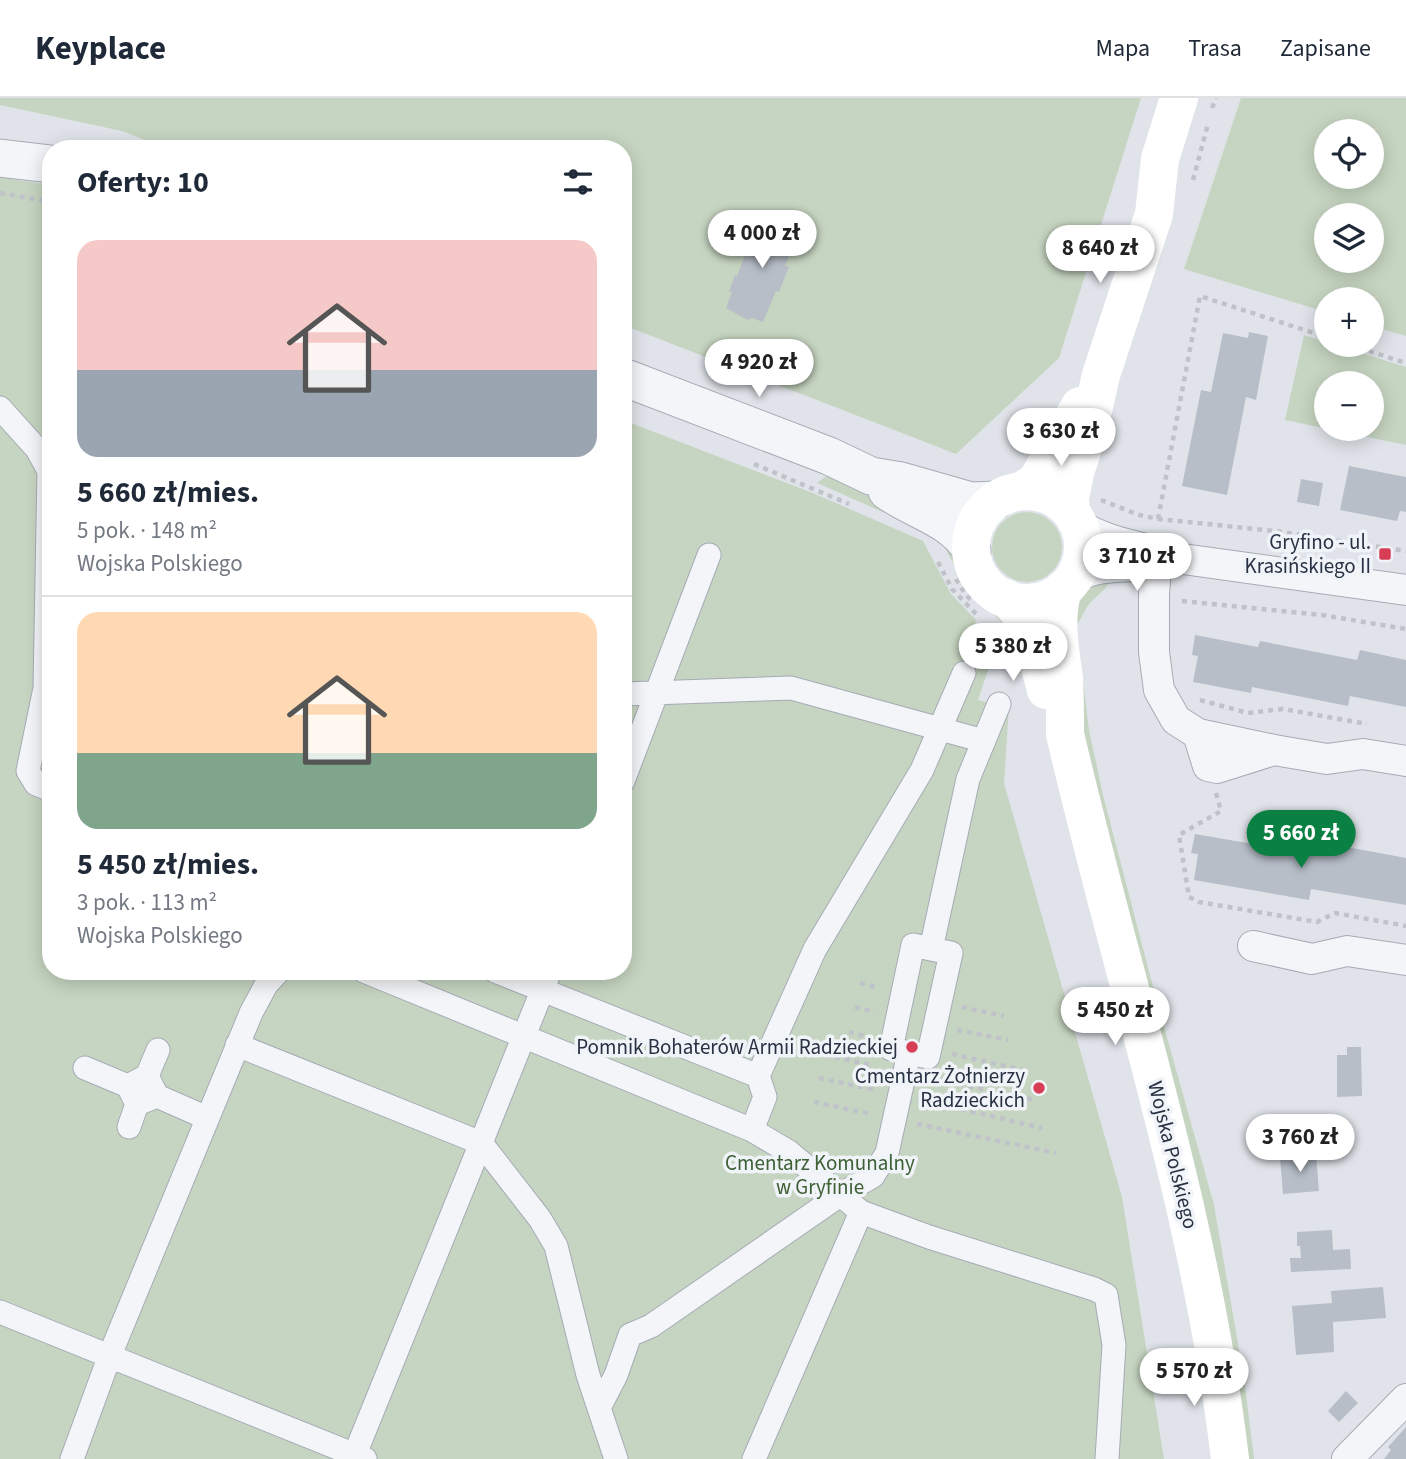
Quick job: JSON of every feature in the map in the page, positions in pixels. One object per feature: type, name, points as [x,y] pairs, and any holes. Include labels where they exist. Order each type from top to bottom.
[{"type":"main road","points":[[1075,518],[1072,486],[1101,375],[1154,214],[1160,159],[1178,98]]},
{"type":"main road","points":[[1154,214],[1181,166],[1204,98]]},
{"type":"main road","points":[[954,554],[973,536],[985,510],[1036,482],[1087,394],[1101,375]]},
{"type":"main road","points":[[1009,496],[1048,495],[1061,502],[1075,518]]},
{"type":"main road","name":"Wojska Polskiego","points":[[1065,734],[1064,681],[1058,631],[1059,604],[1067,585],[1080,566],[1083,550],[1075,518]]},
{"type":"main road","name":"Wojska Polskiego","points":[[954,554],[975,566],[992,590],[993,609],[1020,612],[1026,623],[1051,707],[1065,734],[1189,1215],[1215,1350],[1230,1459]]},
{"type":"main road","points":[[993,609],[1038,601],[1067,585]]},
{"type":"street","points":[[0,158],[42,163]]},
{"type":"street","points":[[632,380],[829,456],[861,491],[895,497],[956,531],[954,554]]},
{"type":"street","points":[[0,408],[42,458]]},
{"type":"street","points":[[861,491],[901,481],[971,501],[1009,496]]},
{"type":"street","points":[[1075,518],[1101,537],[1157,550],[1164,573],[1154,652],[1159,690],[1176,720],[1198,734],[1274,750],[1327,759],[1363,754],[1406,761]]},
{"type":"street","points":[[632,757],[709,555]]},
{"type":"street","points":[[1067,585],[1080,575],[1098,569],[1406,590]]},
{"type":"street","points":[[752,1130],[765,1097],[758,1076],[815,949],[922,770],[964,673]]},
{"type":"street","points":[[632,694],[791,688],[984,741]]},
{"type":"street","points":[[42,703],[28,771],[36,784],[42,786]]},
{"type":"street","points":[[931,949],[968,779],[999,704]]},
{"type":"street","points":[[1198,734],[1208,766],[1217,768],[1274,750]]},
{"type":"street","points":[[599,1408],[616,1375],[630,1335],[652,1326],[840,1195],[873,1176],[887,1153],[900,1095],[919,1051],[935,1026],[951,953],[913,945],[891,1049],[919,1051]]},
{"type":"street","points":[[1253,946],[1312,959],[1347,951],[1406,960]]},
{"type":"street","points":[[72,1459],[110,1355],[237,1045],[251,1013],[271,980]]},
{"type":"street","points":[[385,980],[752,1130],[789,1152],[861,1212],[929,1237],[1094,1289],[1105,1295],[1114,1345],[1107,1459]]},
{"type":"street","points":[[0,1312],[358,1458],[547,981],[758,1076]]},
{"type":"street","points":[[237,1045],[481,1143],[540,1219],[556,1246],[588,1375],[616,1459]]},
{"type":"street","points":[[129,1127],[158,1050]]},
{"type":"street","points":[[85,1068],[207,1118]]},
{"type":"street","points":[[754,1459],[861,1212]]},
{"type":"street","points":[[1347,1459],[1406,1399]]},
{"type":"path","points":[[0,193],[42,200]]},
{"type":"path","points":[[1158,519],[1200,296],[1314,333]]},
{"type":"path","points":[[1384,356],[1406,363]]},
{"type":"path","points":[[751,463],[861,491]]},
{"type":"path","points":[[1139,515],[1275,531],[1406,551]]},
{"type":"path","points":[[954,554],[952,589],[993,609]]},
{"type":"path","points":[[1164,573],[1171,600],[1322,615],[1406,629]]},
{"type":"path","points":[[999,641],[1001,650]]},
{"type":"path","points":[[1198,700],[1248,712],[1283,709],[1379,726]]},
{"type":"path","points":[[1208,766],[1221,811],[1179,835],[1189,897],[1199,902],[1317,922],[1335,913],[1406,926]]},
{"type":"path","points":[[940,1003],[1004,1016]]},
{"type":"path","points":[[935,1026],[1008,1040]]},
{"type":"path","points":[[919,1051],[1023,1070]]},
{"type":"path","points":[[819,1078],[1042,1128]]},
{"type":"path","points":[[814,1102],[1056,1153]]},
{"type":"green space","points":[[0,98],[1141,98],[1059,358],[956,454],[632,328],[632,140],[145,140],[122,131],[0,105]]},
{"type":"green space","points":[[1241,98],[1406,98],[1406,336],[1384,330],[1384,287],[1314,287],[1314,308],[1184,269]]},
{"type":"green space","name":"Cmentarz Komunalny w Gryfinie","points":[[0,177],[42,184],[42,980],[632,980],[632,423],[813,493],[923,541],[951,594],[976,620],[967,654],[991,661],[978,700],[1009,707],[1004,783],[1122,1197],[1164,1459],[0,1459]]},
{"type":"green space","points":[[1304,335],[1314,338],[1314,357],[1374,357],[1406,367],[1406,445],[1384,440],[1384,371],[1314,371],[1314,426],[1285,420]]},
{"type":"green space","points":[[828,475],[866,490],[885,513],[817,483]]},
{"type":"green space","points":[[1027,512],[1046,518],[1056,528],[1062,547],[1056,566],[1046,576],[1027,582],[1008,576],[998,566],[992,547],[998,528],[1008,518]]},
{"type":"green space","points":[[942,543],[961,552],[973,583],[991,601],[1007,627],[970,593]]},
{"type":"green space","points":[[1110,580],[1074,627],[1083,596],[1092,587]]},
{"type":"green space","points":[[1070,646],[1077,649],[1080,656],[1089,730],[1103,795],[1214,1205],[1244,1378],[1254,1459],[1245,1459],[1088,767]]},
{"type":"building","points":[[760,219],[785,224],[785,229],[798,234],[785,266],[789,267],[763,322],[752,318],[748,320],[726,308],[732,292],[729,291],[748,248],[745,248]]},
{"type":"building","points":[[1249,332],[1268,336],[1256,400],[1246,397],[1227,495],[1182,486],[1201,390],[1211,392],[1223,333],[1248,338]]},
{"type":"building","points":[[1349,466],[1406,477],[1406,512],[1400,511],[1397,521],[1340,510]]},
{"type":"building","points":[[1301,479],[1323,483],[1319,506],[1297,502]]},
{"type":"building","points":[[1195,635],[1258,647],[1260,641],[1357,660],[1360,650],[1406,660],[1406,707],[1350,696],[1348,706],[1252,687],[1251,693],[1193,682],[1198,656],[1192,655]]},
{"type":"building","points":[[1195,834],[1317,855],[1320,842],[1406,858],[1406,905],[1311,889],[1309,900],[1194,880],[1198,854],[1191,853]]},
{"type":"building","points":[[1347,1047],[1361,1047],[1362,1096],[1337,1097],[1337,1055],[1347,1055]]},
{"type":"building","points":[[1316,1154],[1319,1191],[1283,1194],[1280,1157]]},
{"type":"building","points":[[1332,1230],[1333,1250],[1350,1249],[1351,1269],[1291,1272],[1290,1258],[1301,1258],[1300,1246],[1297,1246],[1297,1232]]},
{"type":"building","points":[[1383,1287],[1386,1318],[1333,1322],[1334,1352],[1296,1355],[1292,1306],[1332,1303],[1331,1291]]},
{"type":"building","points":[[1346,1391],[1358,1403],[1339,1422],[1328,1411]]},
{"type":"building","points":[[1406,1427],[1406,1459],[1384,1459],[1391,1450],[1388,1447]]},
{"type":"place","name":"Gryfino - ul. Krasińskiego II","points":[[1385,554]]},
{"type":"place","name":"Pomnik Bohaterów Armii Radzieckiej","points":[[912,1047]]},
{"type":"place","name":"Cmentarz Żołnierzy Radzieckich","points":[[1039,1088]]}]
